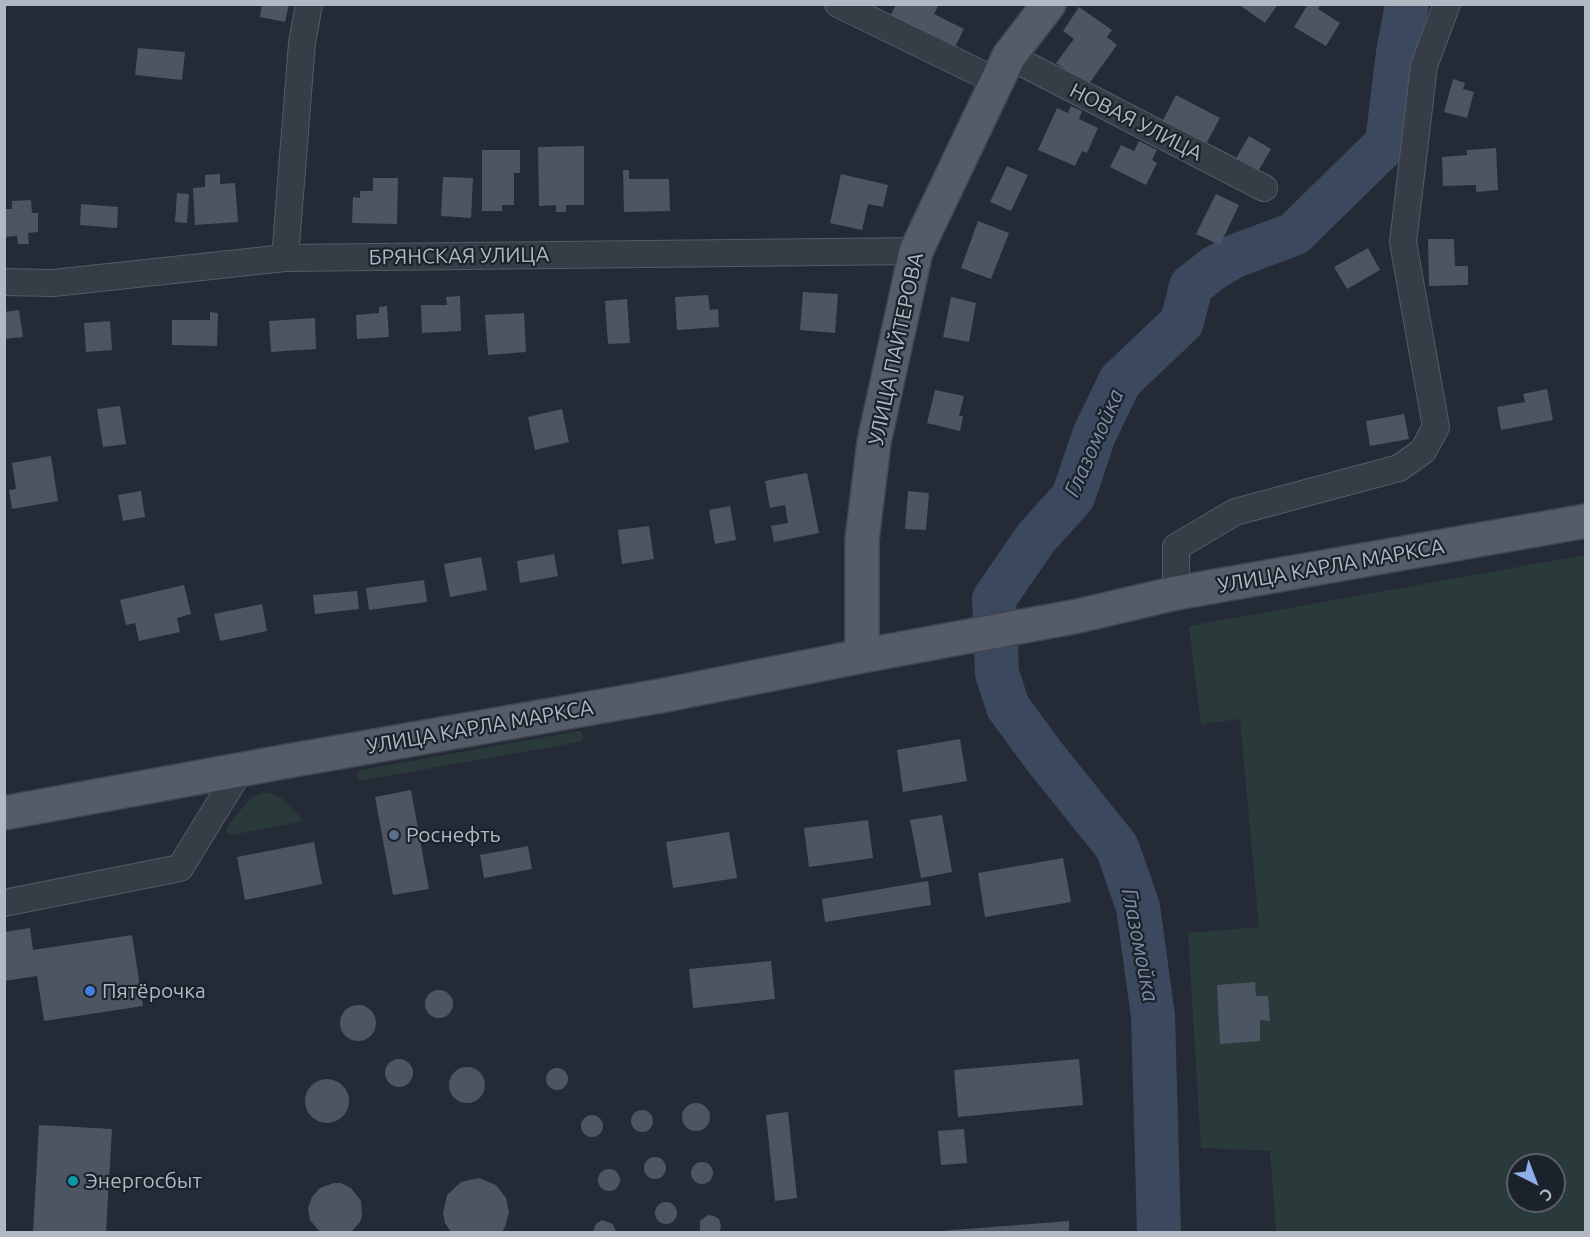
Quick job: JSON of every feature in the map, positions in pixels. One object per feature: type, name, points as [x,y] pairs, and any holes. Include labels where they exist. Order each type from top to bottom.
[{"type":"main road","name":"УЛИЦА ПАЙТЕРОВА","points":[[862,656],[862,540],[874,442],[916,251],[1004,69],[1049,4]]},
{"type":"main road","name":"УЛИЦА КАРЛА МАРКСА","points":[[4,813],[660,696],[1078,616],[1176,593],[1586,521]]},
{"type":"street","points":[[285,258],[302,43],[309,4]]},
{"type":"street","name":"НОВАЯ УЛИЦА","points":[[838,4],[1004,69],[1264,188]]},
{"type":"street","points":[[1176,593],[1176,547],[1235,512],[1399,468],[1423,451],[1436,427],[1403,242],[1424,66],[1447,4]]},
{"type":"street","name":"БРЯНСКАЯ УЛИЦА","points":[[4,282],[53,283],[285,258],[916,251]]},
{"type":"street","points":[[4,903],[180,868],[240,770]]},
{"type":"shaded area","points":[[1585,555],[1585,1232],[1276,1232],[1270,1151],[1201,1148],[1188,933],[1259,927],[1240,719],[1201,724],[1189,626]]},
{"type":"shaded area","points":[[579,731],[583,733],[583,739],[579,742],[364,780],[358,779],[356,775],[361,770]]},
{"type":"shaded area","points":[[263,792],[281,798],[302,819],[299,822],[231,835],[226,832],[227,827],[248,801]]},
{"type":"building","points":[[262,4],[289,4],[285,22],[260,17]]},
{"type":"building","points":[[896,4],[939,4],[934,14],[964,29],[954,49],[890,17]]},
{"type":"building","points":[[1238,4],[1278,4],[1265,23]]},
{"type":"building","points":[[1308,4],[1321,4],[1318,9],[1340,23],[1326,46],[1294,27]]},
{"type":"building","points":[[1079,7],[1112,30],[1107,37],[1117,45],[1088,85],[1056,63],[1074,39],[1063,31]]},
{"type":"building","points":[[138,48],[185,52],[182,80],[135,75]]},
{"type":"building","points":[[1453,79],[1465,83],[1463,89],[1474,92],[1467,118],[1444,112]]},
{"type":"building","points":[[1176,95],[1220,118],[1206,144],[1162,122]]},
{"type":"building","points":[[1071,106],[1082,111],[1079,119],[1098,128],[1087,153],[1082,151],[1075,166],[1038,150],[1057,108],[1068,113]]},
{"type":"building","points":[[1249,136],[1271,149],[1256,175],[1234,162]]},
{"type":"building","points":[[1139,141],[1157,150],[1152,160],[1157,163],[1146,185],[1110,167],[1121,145],[1134,151]]},
{"type":"building","points":[[584,146],[584,205],[566,205],[566,212],[556,212],[556,205],[539,206],[538,147]]},
{"type":"building","points":[[1496,148],[1498,190],[1476,192],[1476,185],[1443,186],[1442,157],[1467,155],[1467,150]]},
{"type":"building","points":[[482,150],[520,150],[520,173],[514,173],[514,205],[502,205],[502,211],[482,211]]},
{"type":"building","points":[[1007,166],[1028,175],[1011,211],[990,202]]},
{"type":"building","points":[[623,170],[629,170],[629,179],[669,179],[670,211],[624,212]]},
{"type":"building","points":[[220,174],[220,184],[235,183],[238,222],[195,225],[193,188],[205,187],[205,175]]},
{"type":"building","points":[[841,174],[888,185],[883,207],[868,204],[862,230],[830,223]]},
{"type":"building","points":[[443,177],[473,178],[471,218],[441,216]]},
{"type":"building","points":[[373,178],[398,178],[397,224],[352,223],[353,197],[360,198],[360,191],[373,191]]},
{"type":"building","points":[[177,193],[189,194],[187,223],[175,222]]},
{"type":"building","points":[[1216,194],[1239,205],[1220,245],[1196,234]]},
{"type":"building","points":[[31,200],[32,213],[38,213],[38,232],[28,233],[29,244],[18,244],[17,236],[4,237],[4,209],[12,209],[12,201]]},
{"type":"building","points":[[81,204],[118,207],[117,228],[80,225]]},
{"type":"building","points":[[978,221],[1009,233],[991,279],[961,268]]},
{"type":"building","points":[[1428,239],[1454,239],[1455,266],[1468,266],[1468,285],[1429,286]]},
{"type":"building","points":[[1368,248],[1380,270],[1347,289],[1334,267]]},
{"type":"building","points":[[803,292],[838,294],[835,333],[800,330]]},
{"type":"building","points":[[708,295],[710,310],[718,309],[719,327],[677,330],[675,297]]},
{"type":"building","points":[[460,296],[461,331],[422,333],[421,305],[447,305],[446,297]]},
{"type":"building","points":[[951,297],[976,303],[969,342],[943,337]]},
{"type":"building","points":[[627,299],[630,343],[608,344],[605,301]]},
{"type":"building","points":[[387,306],[389,337],[357,339],[356,315],[379,313],[379,307]]},
{"type":"building","points":[[19,310],[23,337],[4,339],[4,312]]},
{"type":"building","points":[[210,312],[218,313],[217,346],[172,345],[172,320],[210,320]]},
{"type":"building","points":[[524,313],[526,352],[488,355],[485,315]]},
{"type":"building","points":[[315,318],[316,349],[271,352],[269,321]]},
{"type":"building","points":[[110,321],[112,350],[86,352],[84,323]]},
{"type":"building","points":[[1547,389],[1553,420],[1501,430],[1497,407],[1525,402],[1523,394]]},
{"type":"building","points":[[935,390],[964,396],[959,416],[963,416],[960,431],[927,423]]},
{"type":"building","points":[[120,406],[126,444],[103,447],[97,409]]},
{"type":"building","points":[[562,409],[569,442],[535,450],[528,417]]},
{"type":"building","points":[[1404,414],[1409,439],[1370,446],[1366,421]]},
{"type":"building","points":[[51,456],[58,501],[12,509],[9,490],[16,489],[12,463]]},
{"type":"building","points":[[807,473],[819,533],[774,542],[771,526],[788,523],[785,505],[770,508],[765,481]]},
{"type":"building","points":[[141,491],[145,517],[123,521],[118,495]]},
{"type":"building","points":[[908,491],[929,493],[926,530],[905,529]]},
{"type":"building","points":[[730,506],[736,540],[715,544],[709,510]]},
{"type":"building","points":[[649,526],[654,559],[622,564],[618,530]]},
{"type":"building","points":[[554,554],[558,576],[520,583],[517,561]]},
{"type":"building","points":[[481,557],[487,590],[450,597],[444,564]]},
{"type":"building","points":[[424,580],[427,602],[369,610],[366,588]]},
{"type":"building","points":[[184,585],[191,614],[177,618],[180,632],[139,641],[135,623],[126,625],[120,600]]},
{"type":"building","points":[[357,591],[359,609],[315,614],[313,595]]},
{"type":"building","points":[[262,604],[267,631],[220,641],[214,614]]},
{"type":"building","points":[[960,739],[967,781],[903,792],[897,750]]},
{"type":"building","points":[[411,790],[429,889],[393,895],[375,797]]},
{"type":"building","points":[[942,815],[952,872],[921,878],[910,820]]},
{"type":"building","points":[[868,820],[873,858],[809,867],[804,828]]},
{"type":"building","points":[[729,832],[737,878],[673,888],[666,842]]},
{"type":"building","points":[[314,842],[322,884],[245,900],[237,857]]},
{"type":"building","points":[[528,846],[532,869],[484,878],[480,855]]},
{"type":"building","points":[[1063,858],[1071,902],[985,917],[978,873]]},
{"type":"building","points":[[928,881],[931,905],[825,922],[822,899]]},
{"type":"building","name":"Пятёрочка","points":[[30,928],[33,950],[132,935],[143,1006],[44,1021],[37,976],[4,981],[4,932]]},
{"type":"building","points":[[771,961],[775,999],[693,1008],[689,969]]},
{"type":"building","points":[[1255,982],[1256,996],[1268,996],[1270,1021],[1260,1020],[1260,1041],[1220,1044],[1217,985]]},
{"type":"building","points":[[439,990],[449,994],[453,1004],[449,1014],[439,1018],[429,1014],[425,1004],[429,994]]},
{"type":"building","points":[[358,1005],[371,1010],[376,1023],[371,1036],[358,1041],[345,1036],[340,1023],[345,1010]]},
{"type":"building","points":[[399,1059],[409,1063],[413,1073],[409,1083],[399,1087],[389,1083],[385,1073],[389,1063]]},
{"type":"building","points":[[1079,1059],[1083,1105],[958,1117],[954,1070]]},
{"type":"building","points":[[467,1067],[480,1072],[485,1085],[480,1098],[467,1103],[454,1098],[449,1085],[454,1072]]},
{"type":"building","points":[[553,1068],[561,1068],[568,1075],[568,1083],[561,1090],[553,1090],[546,1083],[546,1075]]},
{"type":"building","points":[[327,1079],[343,1085],[349,1101],[343,1117],[327,1123],[311,1117],[305,1101],[311,1085]]},
{"type":"building","points":[[696,1103],[706,1107],[710,1117],[706,1127],[696,1131],[686,1127],[682,1117],[686,1107]]},
{"type":"building","points":[[638,1110],[646,1110],[653,1117],[653,1125],[646,1132],[638,1132],[631,1125],[631,1117]]},
{"type":"building","points":[[788,1112],[797,1198],[775,1201],[766,1115]]},
{"type":"building","points":[[588,1115],[596,1115],[603,1122],[603,1130],[596,1137],[588,1137],[581,1130],[581,1122]]},
{"type":"building","name":"Энергосбыт","points":[[39,1125],[112,1129],[106,1232],[33,1232]]},
{"type":"building","points":[[964,1129],[967,1163],[941,1165],[938,1131]]},
{"type":"building","points":[[651,1157],[659,1157],[666,1164],[666,1172],[659,1179],[651,1179],[644,1172],[644,1164]]},
{"type":"building","points":[[698,1162],[706,1162],[713,1169],[713,1177],[706,1184],[698,1184],[691,1177],[691,1169]]},
{"type":"building","points":[[605,1169],[613,1169],[620,1176],[620,1184],[613,1191],[605,1191],[598,1184],[598,1176]]},
{"type":"building","points":[[479,1178],[496,1185],[506,1198],[509,1212],[505,1227],[502,1232],[451,1232],[445,1223],[443,1213],[447,1195],[461,1182]]},
{"type":"building","points":[[341,1183],[351,1188],[361,1201],[362,1216],[351,1232],[320,1232],[310,1220],[308,1208],[312,1197],[320,1188]]},
{"type":"building","points":[[662,1202],[670,1202],[677,1209],[677,1217],[670,1224],[662,1224],[655,1217],[655,1209]]},
{"type":"building","points":[[708,1215],[719,1219],[720,1232],[700,1232],[700,1221]]},
{"type":"building","points":[[602,1220],[613,1224],[616,1232],[593,1232],[596,1224]]},
{"type":"building","points":[[1069,1221],[1069,1232],[941,1232],[941,1231]]},
{"type":"waterway","name":"Глазомойка","points":[[1159,1232],[1153,1016],[1138,907],[1117,847],[1008,707],[997,673],[994,599],[1036,538],[1073,497],[1094,435],[1120,381],[1182,322],[1191,286],[1214,268],[1235,256],[1294,234],[1387,143],[1398,53],[1407,4]]},
{"type":"place","name":"Роснефть","points":[[394,835]]},
{"type":"place","name":"Пятёрочка","points":[[90,991]]},
{"type":"place","name":"Энергосбыт","points":[[73,1181]]}]
